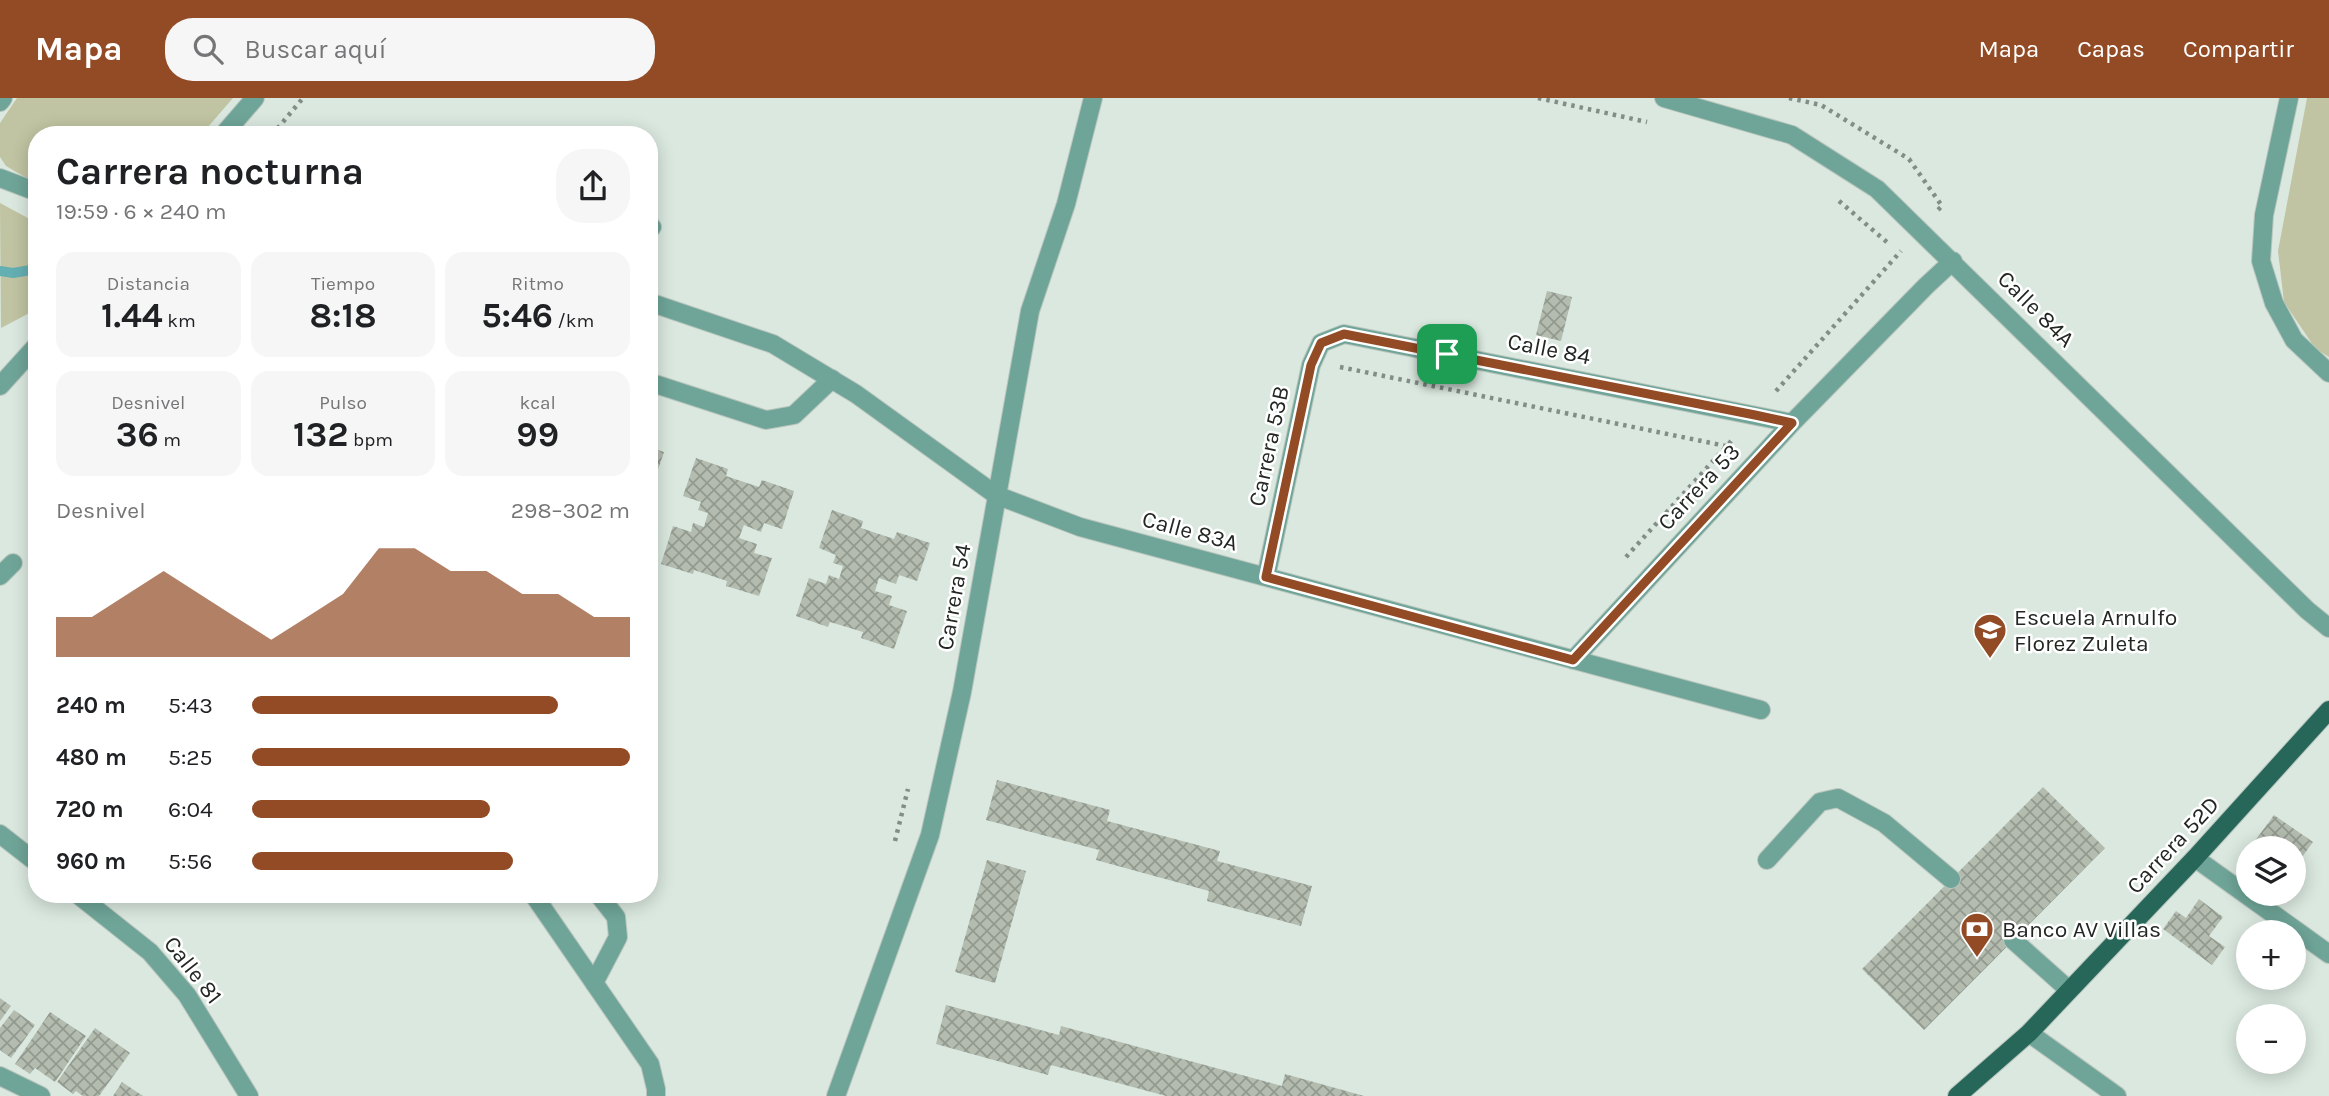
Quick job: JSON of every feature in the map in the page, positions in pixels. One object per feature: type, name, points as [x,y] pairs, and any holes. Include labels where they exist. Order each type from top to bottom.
[{"type":"main road","name":"Carrera 52D","points":[[1957,1096],[2029,1033],[2195,858],[2329,710]]},
{"type":"street","points":[[0,102],[3,98]]},
{"type":"street","points":[[231,126],[255,98]]},
{"type":"street","name":"Carrera 54","points":[[836,1096],[930,835],[962,692],[1030,311],[1066,204],[1093,98]]},
{"type":"street","name":"Calle 84A","points":[[1664,98],[1792,135],[1877,189],[2307,610],[2329,628]]},
{"type":"street","points":[[2289,98],[2264,215],[2260,261],[2274,303],[2294,340],[2329,373]]},
{"type":"street","points":[[0,178],[28,189]]},
{"type":"street","name":"Carrera 53","points":[[1573,660],[1792,423],[1953,261]]},
{"type":"street","name":"Calle 83A","points":[[658,305],[773,344],[856,394],[996,495],[1080,527],[1761,710]]},
{"type":"street","name":"Calle 84","points":[[1311,365],[1321,343],[1344,334],[1792,423]]},
{"type":"street","points":[[0,386],[28,355]]},
{"type":"street","name":"Carrera 53B","points":[[1266,577],[1311,365]]},
{"type":"street","points":[[658,385],[766,420],[793,415],[832,379]]},
{"type":"street","points":[[0,576],[13,563]]},
{"type":"street","points":[[1767,860],[1820,802],[1838,798],[1884,823],[1951,880]]},
{"type":"street","points":[[0,834],[28,856]]},
{"type":"street","points":[[2195,858],[2329,954]]},
{"type":"street","name":"Calle 81","points":[[88,903],[150,952],[187,995],[249,1096]]},
{"type":"street","points":[[539,903],[650,1064],[656,1096]]},
{"type":"street","points":[[594,983],[618,937],[616,918],[605,903]]},
{"type":"street","points":[[2013,940],[2069,990]]},
{"type":"street","points":[[2029,1033],[2117,1096]]},
{"type":"street","points":[[0,1076],[41,1096]]},
{"type":"path","points":[[280,126],[303,98]]},
{"type":"path","points":[[1538,98],[1651,123]]},
{"type":"path","points":[[1624,559],[1942,206],[1909,159],[1821,105],[1789,98]]},
{"type":"path","points":[[1837,199],[1889,244]]},
{"type":"path","points":[[1899,253],[1926,286]]},
{"type":"path","points":[[1311,365],[1345,367],[1726,446]]},
{"type":"path","points":[[894,847],[911,779]]},
{"type":"green space","points":[[17,98],[233,98],[209,126],[28,126],[28,179],[6,166],[0,157],[0,123]]},
{"type":"green space","points":[[2307,98],[2329,98],[2329,357],[2315,348],[2284,302],[2278,251]]},
{"type":"green space","points":[[0,203],[28,218],[28,314],[1,328]]},
{"type":"building","points":[[1547,291],[1572,297],[1561,341],[1536,335]]},
{"type":"building","points":[[658,450],[664,452],[658,470]]},
{"type":"building","points":[[696,458],[728,469],[726,476],[759,487],[762,480],[794,491],[782,529],[764,523],[761,532],[744,525],[739,538],[757,544],[754,553],[772,558],[759,596],[726,586],[727,581],[694,570],[693,574],[661,564],[673,526],[691,532],[693,523],[704,527],[708,513],[698,510],[701,502],[683,496]]},
{"type":"building","points":[[832,510],[863,521],[861,528],[894,539],[897,532],[930,543],[917,581],[899,575],[896,584],[879,578],[875,591],[892,596],[889,605],[907,611],[894,649],[861,638],[863,632],[830,622],[828,627],[796,616],[809,578],[826,584],[829,575],[839,579],[843,566],[833,563],[836,555],[819,548]]},
{"type":"building","points":[[997,780],[1110,810],[1107,821],[1220,851],[1217,861],[1312,886],[1301,926],[1207,901],[1209,891],[1096,860],[1099,850],[986,820]]},
{"type":"building","points":[[2043,787],[2105,848],[1924,1030],[1862,969]]},
{"type":"building","points":[[2274,815],[2304,836],[2259,836]]},
{"type":"building","points":[[2306,837],[2313,842],[2306,852]]},
{"type":"building","points":[[987,860],[1026,871],[995,983],[955,972]]},
{"type":"building","points":[[2199,899],[2223,917],[2209,936],[2225,947],[2212,965],[2163,929],[2176,911],[2186,918]]},
{"type":"building","points":[[0,998],[11,1006],[0,1021]]},
{"type":"building","points":[[946,1005],[1059,1035],[1061,1026],[1282,1086],[1285,1074],[1364,1096],[1166,1096],[1051,1065],[1048,1075],[936,1044]]},
{"type":"building","points":[[14,1010],[35,1025],[11,1058],[0,1050],[0,1028]]},
{"type":"building","points":[[50,1012],[86,1036],[55,1082],[35,1068],[30,1074],[15,1064]]},
{"type":"building","points":[[95,1028],[130,1053],[99,1096],[83,1096],[76,1091],[73,1094],[57,1082]]},
{"type":"building","points":[[122,1082],[143,1096],[113,1096]]},
{"type":"waterway","points":[[0,271],[13,273],[28,270]]},
{"type":"place","name":"Escuela Arnulfo Florez Zuleta","points":[[1990,660]]},
{"type":"place","name":"Banco AV Villas","points":[[1977,959]]},
{"type":"route","points":[[1344,334],[1447,354],[1792,423],[1573,660],[1266,577],[1311,365],[1321,343],[1344,334]]}]
